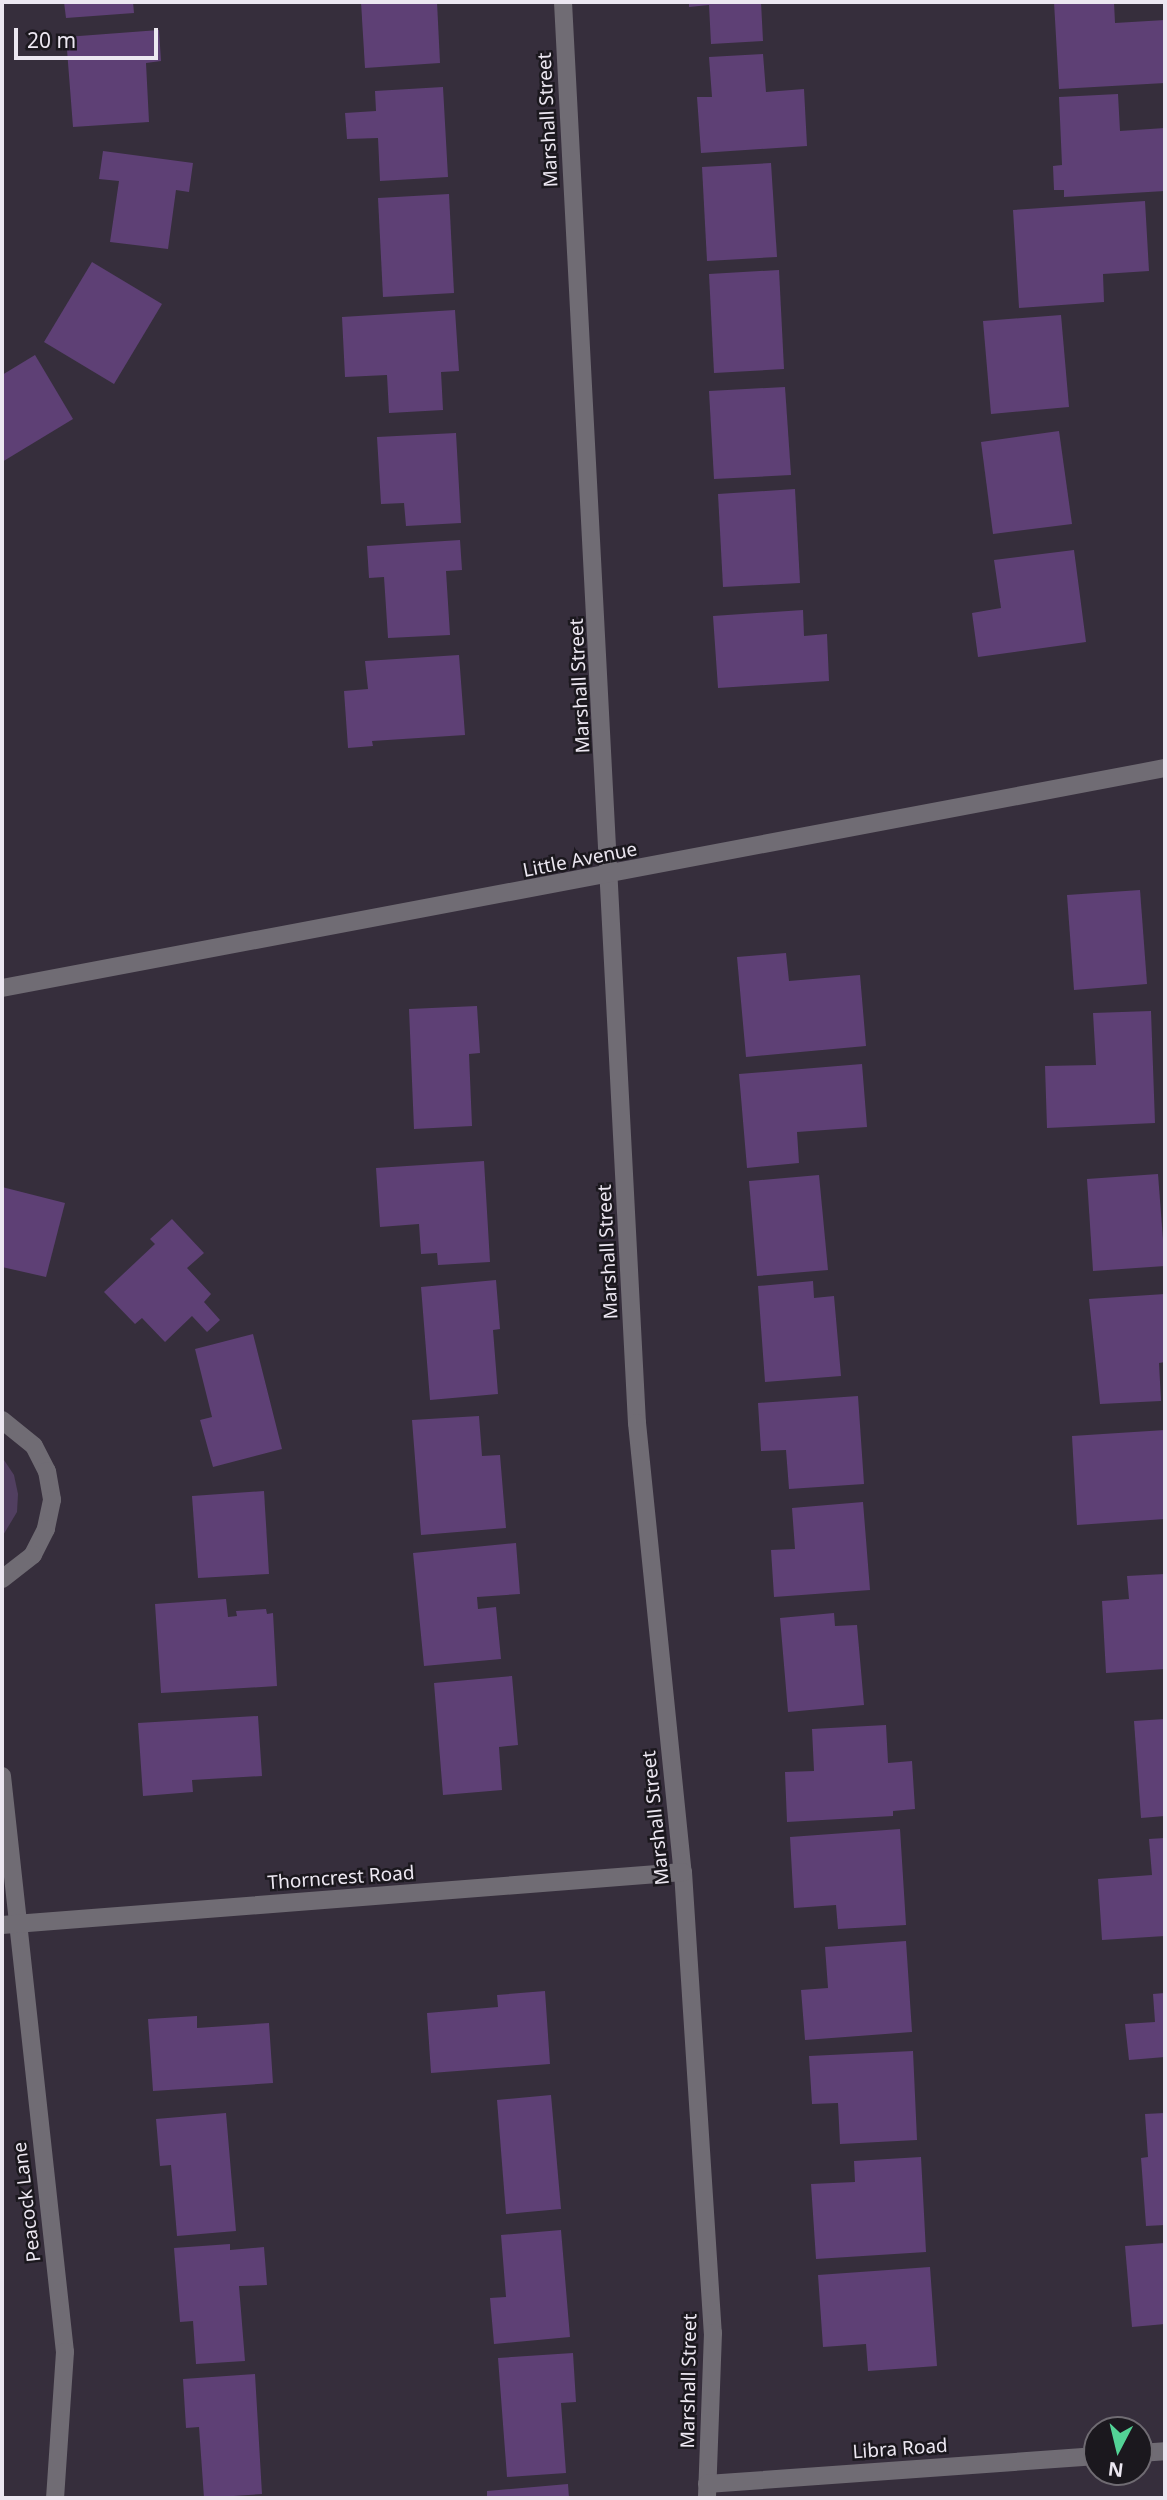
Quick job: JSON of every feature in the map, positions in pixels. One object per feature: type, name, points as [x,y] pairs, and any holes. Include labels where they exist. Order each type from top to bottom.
[{"type":"street","name":"Marshall Street","points":[[563,2],[611,876],[637,1423],[683,1872],[713,2333],[707,2491]]},
{"type":"street","name":"Little Avenue","points":[[2,988],[611,876],[1165,768]]},
{"type":"street","points":[[2,1420],[34,1446],[47,1471],[52,1500],[46,1529],[33,1555],[2,1579]]},
{"type":"street","name":"Peacock Lane","points":[[2,1776],[9,1924],[65,2352],[55,2498]]},
{"type":"street","name":"Thorncrest Road","points":[[9,1924],[683,1872]]},
{"type":"street","name":"Libra Road","points":[[707,2491],[1083,2457]]},
{"type":"shaded area","points":[[2,1457],[14,1475],[18,1494],[17,1512],[2,1537]]},
{"type":"building","points":[[64,2],[133,2],[134,13],[66,18]]},
{"type":"building","points":[[361,2],[437,2],[440,63],[365,68]]},
{"type":"building","points":[[689,2],[761,2],[763,41],[711,44],[709,5],[689,7]]},
{"type":"building","points":[[1054,2],[1114,2],[1115,23],[1165,20],[1165,83],[1059,89]]},
{"type":"building","points":[[159,30],[161,61],[146,63],[149,122],[73,127],[66,37]]},
{"type":"building","points":[[763,54],[766,92],[804,89],[807,146],[701,153],[697,97],[712,97],[709,57]]},
{"type":"building","points":[[443,87],[448,177],[380,181],[378,138],[347,139],[345,113],[376,111],[375,91]]},
{"type":"building","points":[[1118,94],[1120,131],[1165,128],[1165,191],[1064,197],[1064,190],[1054,190],[1053,166],[1062,165],[1059,97]]},
{"type":"building","points":[[103,151],[193,163],[189,192],[176,190],[168,249],[110,242],[119,181],[99,179]]},
{"type":"building","points":[[771,163],[777,257],[707,261],[702,167]]},
{"type":"building","points":[[449,194],[454,293],[383,297],[378,198]]},
{"type":"building","points":[[1145,201],[1149,271],[1103,274],[1104,302],[1019,308],[1013,210]]},
{"type":"building","points":[[92,262],[162,304],[114,384],[44,342]]},
{"type":"building","points":[[779,270],[784,369],[714,373],[709,274]]},
{"type":"building","points":[[455,310],[459,371],[441,372],[443,410],[389,413],[387,375],[345,377],[342,317]]},
{"type":"building","points":[[1061,315],[1069,407],[991,414],[983,321]]},
{"type":"building","points":[[35,355],[73,419],[2,462],[2,375]]},
{"type":"building","points":[[785,387],[791,475],[714,479],[709,391]]},
{"type":"building","points":[[1059,431],[1072,524],[993,534],[981,442]]},
{"type":"building","points":[[456,433],[461,523],[406,526],[404,503],[381,504],[377,437]]},
{"type":"building","points":[[795,489],[800,583],[723,587],[718,494]]},
{"type":"building","points":[[460,540],[462,570],[446,571],[450,635],[388,638],[384,577],[369,578],[367,546]]},
{"type":"building","points":[[1074,550],[1086,642],[978,657],[972,613],[1001,608],[994,560]]},
{"type":"building","points":[[803,610],[804,636],[827,634],[829,681],[718,688],[713,616]]},
{"type":"building","points":[[459,655],[465,735],[372,741],[373,746],[348,748],[344,691],[368,689],[365,661]]},
{"type":"building","points":[[1140,890],[1147,984],[1074,990],[1067,895]]},
{"type":"building","points":[[786,953],[789,981],[860,975],[866,1046],[746,1057],[737,957]]},
{"type":"building","points":[[477,1006],[480,1053],[469,1054],[472,1126],[414,1129],[409,1009]]},
{"type":"building","points":[[1151,1011],[1155,1123],[1047,1128],[1045,1066],[1096,1065],[1093,1013]]},
{"type":"building","points":[[862,1064],[867,1127],[797,1132],[799,1163],[747,1168],[739,1074]]},
{"type":"building","points":[[484,1161],[490,1262],[438,1265],[437,1253],[421,1254],[419,1224],[380,1227],[376,1168]]},
{"type":"building","points":[[1158,1174],[1165,1266],[1093,1271],[1087,1179]]},
{"type":"building","points":[[819,1175],[828,1270],[757,1276],[749,1181]]},
{"type":"building","points":[[2,1187],[65,1203],[46,1277],[2,1267]]},
{"type":"building","points":[[172,1219],[204,1253],[187,1268],[211,1294],[204,1302],[220,1320],[207,1332],[192,1316],[165,1342],[142,1318],[135,1324],[104,1292],[155,1244],[150,1239]]},
{"type":"building","points":[[496,1280],[500,1329],[493,1330],[498,1394],[430,1400],[421,1287]]},
{"type":"building","points":[[813,1281],[814,1298],[834,1296],[841,1376],[765,1382],[758,1286]]},
{"type":"building","points":[[1165,1294],[1165,1362],[1159,1363],[1161,1401],[1100,1404],[1089,1299]]},
{"type":"building","points":[[253,1334],[282,1449],[213,1467],[200,1420],[212,1417],[195,1349]]},
{"type":"building","points":[[858,1396],[864,1484],[789,1489],[786,1450],[761,1451],[758,1403]]},
{"type":"building","points":[[479,1416],[482,1456],[500,1455],[506,1528],[421,1535],[412,1420]]},
{"type":"building","points":[[1165,1430],[1165,1519],[1077,1525],[1072,1436]]},
{"type":"building","points":[[264,1491],[269,1574],[198,1578],[192,1496]]},
{"type":"building","points":[[863,1502],[870,1590],[774,1597],[771,1550],[795,1549],[792,1508]]},
{"type":"building","points":[[516,1543],[520,1594],[477,1597],[478,1609],[496,1607],[501,1659],[424,1666],[413,1553]]},
{"type":"building","points":[[1165,1574],[1165,1669],[1106,1673],[1102,1601],[1129,1599],[1127,1576]]},
{"type":"building","points":[[226,1599],[228,1617],[237,1616],[236,1611],[266,1609],[267,1614],[273,1613],[277,1686],[161,1693],[155,1604]]},
{"type":"building","points":[[834,1613],[835,1626],[857,1625],[864,1705],[788,1712],[780,1618]]},
{"type":"building","points":[[512,1676],[518,1745],[499,1747],[502,1790],[443,1795],[434,1683]]},
{"type":"building","points":[[258,1716],[262,1776],[192,1780],[193,1792],[143,1796],[138,1723]]},
{"type":"building","points":[[1165,1719],[1165,1816],[1141,1818],[1134,1721]]},
{"type":"building","points":[[886,1725],[888,1763],[912,1761],[915,1809],[893,1811],[893,1816],[787,1822],[785,1772],[814,1771],[812,1729]]},
{"type":"building","points":[[900,1829],[906,1925],[838,1929],[836,1905],[794,1908],[790,1837]]},
{"type":"building","points":[[1165,1838],[1165,1936],[1102,1940],[1098,1879],[1152,1875],[1149,1839]]},
{"type":"building","points":[[906,1941],[912,2032],[805,2040],[801,1990],[828,1988],[825,1947]]},
{"type":"building","points":[[545,1991],[550,2064],[431,2073],[427,2013],[498,2007],[497,1995]]},
{"type":"building","points":[[1165,1993],[1165,2057],[1129,2060],[1125,2024],[1155,2022],[1153,1994]]},
{"type":"building","points":[[197,2016],[197,2028],[269,2023],[273,2083],[153,2091],[148,2019]]},
{"type":"building","points":[[913,2051],[917,2140],[840,2144],[838,2103],[812,2104],[809,2056]]},
{"type":"building","points":[[551,2095],[561,2209],[506,2214],[497,2100]]},
{"type":"building","points":[[226,2113],[236,2231],[177,2236],[171,2165],[160,2166],[156,2119]]},
{"type":"building","points":[[1165,2113],[1165,2225],[1146,2226],[1141,2158],[1148,2157],[1145,2114]]},
{"type":"building","points":[[921,2157],[926,2252],[816,2259],[811,2184],[855,2182],[854,2161]]},
{"type":"building","points":[[561,2230],[570,2337],[494,2344],[490,2298],[506,2297],[501,2235]]},
{"type":"building","points":[[1165,2243],[1165,2324],[1132,2327],[1125,2246]]},
{"type":"building","points":[[230,2244],[230,2250],[264,2247],[267,2285],[239,2286],[245,2361],[196,2364],[193,2321],[180,2322],[174,2248]]},
{"type":"building","points":[[930,2267],[937,2366],[868,2371],[866,2344],[823,2347],[818,2275]]},
{"type":"building","points":[[573,2353],[576,2402],[561,2403],[566,2473],[507,2477],[498,2358]]},
{"type":"building","points":[[255,2374],[262,2494],[204,2498],[199,2427],[186,2428],[183,2379]]},
{"type":"building","points":[[568,2484],[569,2498],[487,2498],[487,2491]]}]
